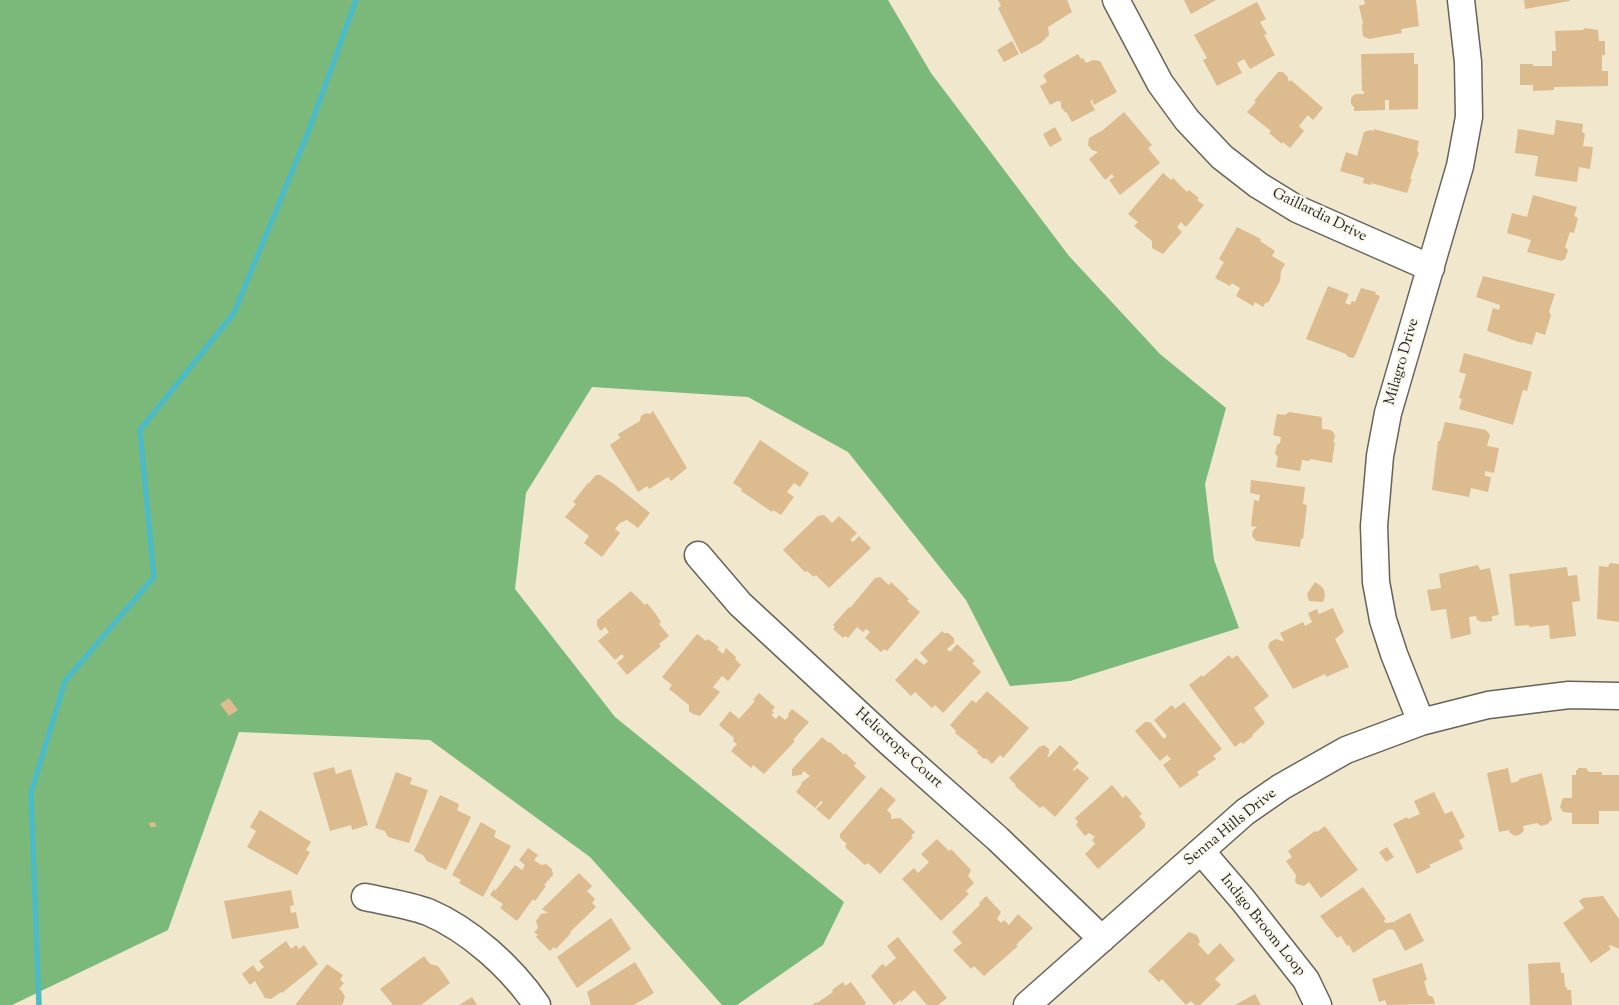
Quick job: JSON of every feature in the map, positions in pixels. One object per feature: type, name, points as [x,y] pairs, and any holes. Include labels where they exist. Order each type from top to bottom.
[{"type":"street","name":"Gaillardia Drive","points":[[1116,0],[1160,83],[1187,120],[1222,157],[1258,185],[1297,208],[1431,268]]},
{"type":"street","name":"Milagro Drive","points":[[1421,722],[1394,654],[1383,620],[1376,582],[1374,526],[1380,456],[1388,413],[1460,166],[1469,116],[1468,62],[1461,0]]},
{"type":"street","name":"Heliotrope Court","points":[[698,555],[740,604],[890,743],[998,839],[1102,940]]},
{"type":"street","name":"Senna Hills Drive","points":[[1027,1005],[1245,812],[1280,787],[1346,750],[1421,722],[1488,704],[1569,695],[1619,696]]},
{"type":"street","name":"Indigo Broom Loop","points":[[1201,850],[1306,980],[1318,1005]]},
{"type":"street","points":[[365,897],[427,912],[469,935],[502,963],[537,1005]]},
{"type":"green space","points":[[0,0],[888,0],[931,73],[1069,256],[1160,354],[1226,408],[1205,484],[1214,560],[1239,628],[1070,681],[1010,686],[966,600],[848,452],[748,397],[592,387],[526,493],[515,589],[615,717],[844,902],[823,945],[737,1005],[722,1005],[590,857],[430,740],[239,732],[168,930],[12,1005],[0,1005]]},
{"type":"building","points":[[998,0],[1067,0],[1072,12],[1048,27],[1049,35],[1041,43],[1021,54],[998,8],[1001,6]]},
{"type":"building","points":[[1184,0],[1216,0],[1191,14]]},
{"type":"building","points":[[1364,0],[1416,0],[1419,26],[1401,29],[1402,33],[1369,39],[1363,36],[1363,23],[1359,6],[1365,4]]},
{"type":"building","points":[[1524,0],[1569,0],[1570,1],[1525,9]]},
{"type":"building","points":[[1257,2],[1266,19],[1260,22],[1267,34],[1264,35],[1275,55],[1250,69],[1244,59],[1237,63],[1242,73],[1217,86],[1203,60],[1207,58],[1194,35]]},
{"type":"building","points":[[1585,28],[1598,30],[1599,41],[1605,41],[1605,55],[1602,55],[1602,71],[1608,71],[1608,86],[1554,87],[1554,90],[1533,91],[1533,85],[1520,85],[1520,64],[1552,66],[1552,51],[1556,51],[1555,31],[1583,30]]},
{"type":"building","points":[[1012,41],[1019,54],[1004,62],[997,50]]},
{"type":"building","points":[[1414,53],[1414,64],[1418,64],[1418,109],[1389,110],[1389,100],[1385,100],[1385,110],[1354,111],[1351,98],[1355,94],[1364,94],[1364,91],[1362,91],[1361,54]]},
{"type":"building","points":[[1078,54],[1086,63],[1093,60],[1100,61],[1117,92],[1094,105],[1092,100],[1090,101],[1095,110],[1072,122],[1061,107],[1061,101],[1050,105],[1040,86],[1047,82],[1043,75],[1045,73]]},
{"type":"building","points":[[1278,72],[1283,72],[1290,82],[1291,80],[1323,108],[1313,120],[1308,115],[1299,126],[1304,131],[1290,148],[1283,142],[1282,144],[1269,133],[1271,131],[1247,112]]},
{"type":"building","points":[[1124,112],[1152,145],[1148,148],[1160,163],[1120,195],[1109,180],[1114,177],[1112,174],[1105,180],[1089,159],[1098,152],[1092,150],[1088,145],[1089,138],[1103,130]]},
{"type":"building","points":[[1556,120],[1583,124],[1582,132],[1585,134],[1583,146],[1593,147],[1590,169],[1579,167],[1577,182],[1535,176],[1538,156],[1515,153],[1518,129],[1554,135]]},
{"type":"building","points":[[1055,127],[1062,140],[1050,147],[1043,134]]},
{"type":"building","points":[[1374,129],[1419,141],[1417,151],[1419,152],[1407,193],[1371,183],[1371,185],[1363,183],[1364,178],[1340,171],[1346,152],[1357,156],[1364,132],[1374,131]]},
{"type":"building","points":[[1163,173],[1171,180],[1173,178],[1187,192],[1189,190],[1204,205],[1186,227],[1181,222],[1177,227],[1182,232],[1163,254],[1152,248],[1152,241],[1134,226],[1138,222],[1128,214]]},
{"type":"building","points":[[1533,195],[1577,207],[1574,216],[1578,218],[1574,233],[1570,232],[1565,247],[1568,250],[1565,259],[1561,261],[1527,252],[1531,240],[1507,233],[1512,213],[1527,217]]},
{"type":"building","points":[[1237,227],[1261,239],[1260,241],[1275,251],[1272,256],[1285,264],[1281,271],[1280,281],[1268,303],[1266,302],[1263,307],[1255,302],[1253,306],[1236,296],[1240,288],[1232,283],[1230,286],[1215,278],[1224,262],[1219,259]]},
{"type":"building","points":[[1483,276],[1555,294],[1549,312],[1551,315],[1545,335],[1536,332],[1532,345],[1487,331],[1493,308],[1499,310],[1500,305],[1476,297]]},
{"type":"building","points":[[1328,286],[1349,294],[1345,303],[1350,305],[1352,301],[1355,302],[1361,288],[1376,292],[1375,294],[1380,296],[1353,358],[1306,339]]},
{"type":"building","points":[[1464,353],[1532,372],[1527,391],[1523,390],[1513,425],[1459,409],[1462,399],[1459,398],[1466,374],[1459,372]]},
{"type":"building","points":[[653,411],[687,468],[671,481],[668,477],[649,489],[647,486],[638,492],[610,445],[620,438],[618,434],[640,421],[641,416],[646,413],[650,414]]},
{"type":"building","points":[[1289,412],[1322,417],[1322,429],[1331,430],[1335,437],[1332,463],[1310,459],[1310,461],[1302,460],[1300,471],[1276,467],[1278,457],[1275,454],[1281,437],[1273,435],[1277,414],[1285,415]]},
{"type":"building","points":[[1445,422],[1486,430],[1490,435],[1487,446],[1499,448],[1494,473],[1485,471],[1485,476],[1491,477],[1488,492],[1471,488],[1469,497],[1432,490],[1438,441],[1440,441]]},
{"type":"building","points":[[760,440],[809,473],[800,487],[794,483],[787,492],[794,497],[781,515],[773,510],[772,512],[741,491],[742,489],[733,483]]},
{"type":"building","points":[[596,475],[600,475],[614,484],[650,513],[638,528],[627,520],[620,523],[615,529],[620,533],[602,557],[584,543],[589,536],[565,517],[576,504],[573,502]]},
{"type":"building","points":[[1251,480],[1305,487],[1303,504],[1307,505],[1303,539],[1301,538],[1300,547],[1256,541],[1252,536],[1253,530],[1257,527],[1251,526],[1254,500],[1259,501],[1260,495],[1250,493]]},
{"type":"building","points":[[824,515],[832,523],[839,516],[857,533],[850,540],[853,542],[859,536],[871,548],[829,588],[816,575],[814,577],[807,571],[805,572],[783,550],[818,516]]},
{"type":"building","points":[[1610,563],[1619,564],[1619,622],[1597,619],[1599,566],[1608,567]]},
{"type":"building","points":[[1478,565],[1480,570],[1490,568],[1499,615],[1492,616],[1492,621],[1482,622],[1477,620],[1476,616],[1469,617],[1471,634],[1451,639],[1446,609],[1431,611],[1427,590],[1441,588],[1439,574]]},
{"type":"building","points":[[1567,567],[1568,576],[1577,575],[1580,601],[1572,602],[1576,636],[1550,639],[1549,625],[1515,626],[1509,574]]},
{"type":"building","points":[[880,577],[889,585],[891,582],[909,599],[907,601],[920,612],[887,651],[884,649],[881,652],[865,638],[870,632],[866,629],[863,632],[857,627],[848,638],[845,636],[843,638],[833,629],[835,627],[833,625],[875,578]]},
{"type":"building","points":[[1315,582],[1324,590],[1323,602],[1309,601],[1307,594]]},
{"type":"building","points":[[631,591],[645,605],[647,603],[661,622],[659,624],[669,636],[659,644],[661,646],[627,675],[617,663],[624,657],[622,654],[615,660],[598,641],[609,632],[605,627],[601,631],[597,626],[597,620]]},
{"type":"building","points":[[1333,608],[1344,632],[1335,639],[1349,667],[1326,677],[1325,674],[1293,689],[1268,647],[1270,642],[1276,639],[1284,641],[1280,633],[1303,622],[1305,626],[1312,622],[1308,613],[1317,609],[1319,614]]},
{"type":"building","points":[[942,631],[954,638],[954,643],[947,649],[950,652],[957,644],[975,661],[972,663],[981,672],[943,713],[935,705],[932,708],[915,692],[911,696],[895,680],[916,658],[924,665],[928,661],[920,653]]},
{"type":"building","points":[[697,634],[719,647],[717,649],[723,654],[726,648],[736,657],[735,659],[741,665],[728,681],[722,676],[713,687],[720,692],[700,716],[689,711],[689,705],[669,689],[672,685],[662,677]]},
{"type":"building","points":[[1229,655],[1232,659],[1237,655],[1269,696],[1254,708],[1265,723],[1243,744],[1241,742],[1235,747],[1189,685],[1202,675],[1203,677]]},
{"type":"building","points":[[987,691],[1029,728],[1003,758],[1000,755],[992,764],[955,733],[956,731],[950,725],[972,700],[976,703]]},
{"type":"building","points":[[759,693],[775,707],[772,711],[774,713],[771,715],[776,719],[779,715],[785,720],[792,709],[809,722],[793,740],[795,741],[764,774],[753,765],[751,768],[731,751],[737,744],[733,741],[734,738],[719,725],[730,711],[739,719],[755,701],[753,700]]},
{"type":"building","points":[[229,698],[238,710],[229,716],[220,704]]},
{"type":"building","points":[[1184,702],[1222,749],[1213,756],[1216,759],[1197,772],[1199,775],[1180,788],[1163,765],[1171,759],[1167,755],[1160,761],[1135,731],[1145,722],[1150,722],[1164,739],[1167,736],[1154,720],[1172,705],[1175,709]]},
{"type":"building","points":[[822,737],[856,763],[854,766],[866,777],[829,820],[816,809],[823,802],[821,801],[815,808],[796,792],[801,783],[810,776],[804,771],[801,775],[792,776],[792,769]]},
{"type":"building","points":[[1044,745],[1049,749],[1047,756],[1049,757],[1060,745],[1079,763],[1073,769],[1074,771],[1077,768],[1089,778],[1055,817],[1043,806],[1040,808],[1015,786],[1009,778],[1039,747]]},
{"type":"building","points":[[334,767],[336,774],[351,769],[368,825],[352,830],[351,825],[330,831],[313,773]]},
{"type":"building","points":[[1508,768],[1511,783],[1542,773],[1552,820],[1548,824],[1541,826],[1537,823],[1523,826],[1524,830],[1521,834],[1515,836],[1509,830],[1499,832],[1487,773]]},
{"type":"building","points":[[1578,768],[1586,768],[1589,772],[1602,772],[1602,775],[1619,775],[1619,811],[1599,811],[1599,824],[1572,824],[1572,813],[1563,812],[1560,807],[1563,798],[1572,798],[1572,775],[1576,775]]},
{"type":"building","points":[[396,772],[412,778],[410,784],[428,790],[409,843],[388,837],[385,831],[375,828]]},
{"type":"building","points":[[1112,785],[1123,798],[1126,795],[1142,814],[1139,816],[1145,823],[1145,827],[1098,869],[1085,854],[1095,844],[1092,840],[1095,837],[1089,833],[1085,836],[1076,825],[1078,822],[1075,818]]},
{"type":"building","points":[[881,787],[896,800],[887,810],[891,814],[891,819],[900,818],[915,832],[911,836],[913,837],[880,874],[868,863],[865,865],[847,849],[845,846],[847,844],[840,838],[840,834]]},
{"type":"building","points":[[1434,792],[1445,814],[1452,811],[1465,837],[1459,840],[1463,849],[1429,865],[1431,867],[1417,874],[1393,824],[1407,817],[1408,819],[1420,814],[1414,801]]},
{"type":"building","points":[[440,795],[459,804],[457,810],[471,817],[446,870],[427,861],[423,855],[414,851]]},
{"type":"building","points":[[260,810],[311,842],[306,850],[310,852],[297,875],[247,847],[256,831],[250,827]]},
{"type":"building","points":[[155,822],[156,827],[150,827],[149,823]]},
{"type":"building","points":[[481,822],[496,831],[494,837],[511,846],[483,897],[459,883],[461,880],[452,875]]},
{"type":"building","points":[[1325,826],[1358,870],[1321,898],[1309,882],[1304,886],[1297,884],[1295,881],[1296,875],[1286,861],[1292,857],[1288,851]]},
{"type":"building","points":[[937,839],[949,851],[951,849],[971,870],[968,876],[974,883],[966,891],[969,894],[941,921],[902,879],[914,868],[918,873],[929,862],[921,854]]},
{"type":"building","points":[[1387,847],[1394,857],[1386,862],[1379,852]]},
{"type":"building","points":[[528,848],[538,855],[534,860],[541,865],[546,864],[552,869],[553,875],[544,885],[546,886],[535,901],[533,899],[517,921],[500,908],[503,904],[490,895],[515,865],[522,870],[525,865],[519,860]]},
{"type":"building","points":[[579,873],[592,886],[587,891],[595,899],[592,903],[596,907],[570,932],[556,949],[554,947],[550,951],[536,937],[538,935],[534,932],[538,928],[536,921],[541,914],[548,913],[542,909]]},
{"type":"building","points":[[1363,887],[1386,919],[1384,920],[1385,923],[1395,922],[1410,913],[1424,941],[1405,951],[1394,930],[1389,929],[1353,953],[1341,936],[1337,938],[1320,916]]},
{"type":"building","points":[[291,890],[294,905],[290,906],[291,913],[296,912],[299,928],[232,939],[224,901]]},
{"type":"building","points":[[986,896],[1001,912],[997,919],[1001,923],[1004,920],[1009,925],[1018,914],[1033,928],[1016,945],[1018,946],[984,976],[974,966],[971,969],[953,950],[962,943],[952,932],[980,905],[979,903]]},
{"type":"building","points":[[1603,896],[1619,919],[1619,949],[1610,945],[1611,949],[1591,963],[1563,923],[1584,908],[1579,901],[1583,898]]},
{"type":"building","points":[[611,918],[631,949],[577,988],[557,957]]},
{"type":"building","points":[[1189,932],[1197,935],[1200,942],[1198,944],[1208,955],[1220,943],[1235,960],[1215,979],[1221,985],[1200,1005],[1195,1005],[1191,1001],[1186,1005],[1162,979],[1159,982],[1148,971]]},
{"type":"building","points":[[898,937],[947,998],[938,1005],[927,1005],[914,990],[901,1002],[900,1000],[894,1005],[871,976],[881,965],[884,964],[885,967],[896,958],[887,946]]},
{"type":"building","points":[[286,941],[291,949],[296,945],[299,949],[304,945],[318,964],[282,993],[271,999],[265,998],[255,981],[250,985],[242,974],[253,965],[258,972],[264,967],[259,961]]},
{"type":"building","points":[[424,956],[430,964],[438,966],[450,983],[421,1005],[393,1005],[380,989]]},
{"type":"building","points":[[635,962],[654,993],[634,1005],[591,1005],[587,992]]},
{"type":"building","points":[[1560,962],[1561,973],[1564,973],[1565,987],[1567,987],[1567,990],[1571,990],[1572,1005],[1530,1005],[1528,964]]},
{"type":"building","points":[[1422,963],[1427,980],[1424,981],[1428,995],[1433,997],[1435,1004],[1387,1005],[1385,1000],[1379,1002],[1372,979]]},
{"type":"building","points":[[327,964],[343,975],[340,980],[344,983],[339,989],[345,997],[343,1003],[341,1005],[295,1005]]},
{"type":"building","points":[[843,982],[845,986],[851,982],[866,1003],[864,1005],[812,1005],[833,992],[832,990]]},
{"type":"building","points":[[1255,994],[1261,1005],[1235,1005]]},
{"type":"building","points":[[472,997],[477,1005],[459,1005]]},
{"type":"waterway","points":[[39,1005],[31,793],[65,681],[154,577],[140,430],[234,313],[309,130],[356,0]]}]
